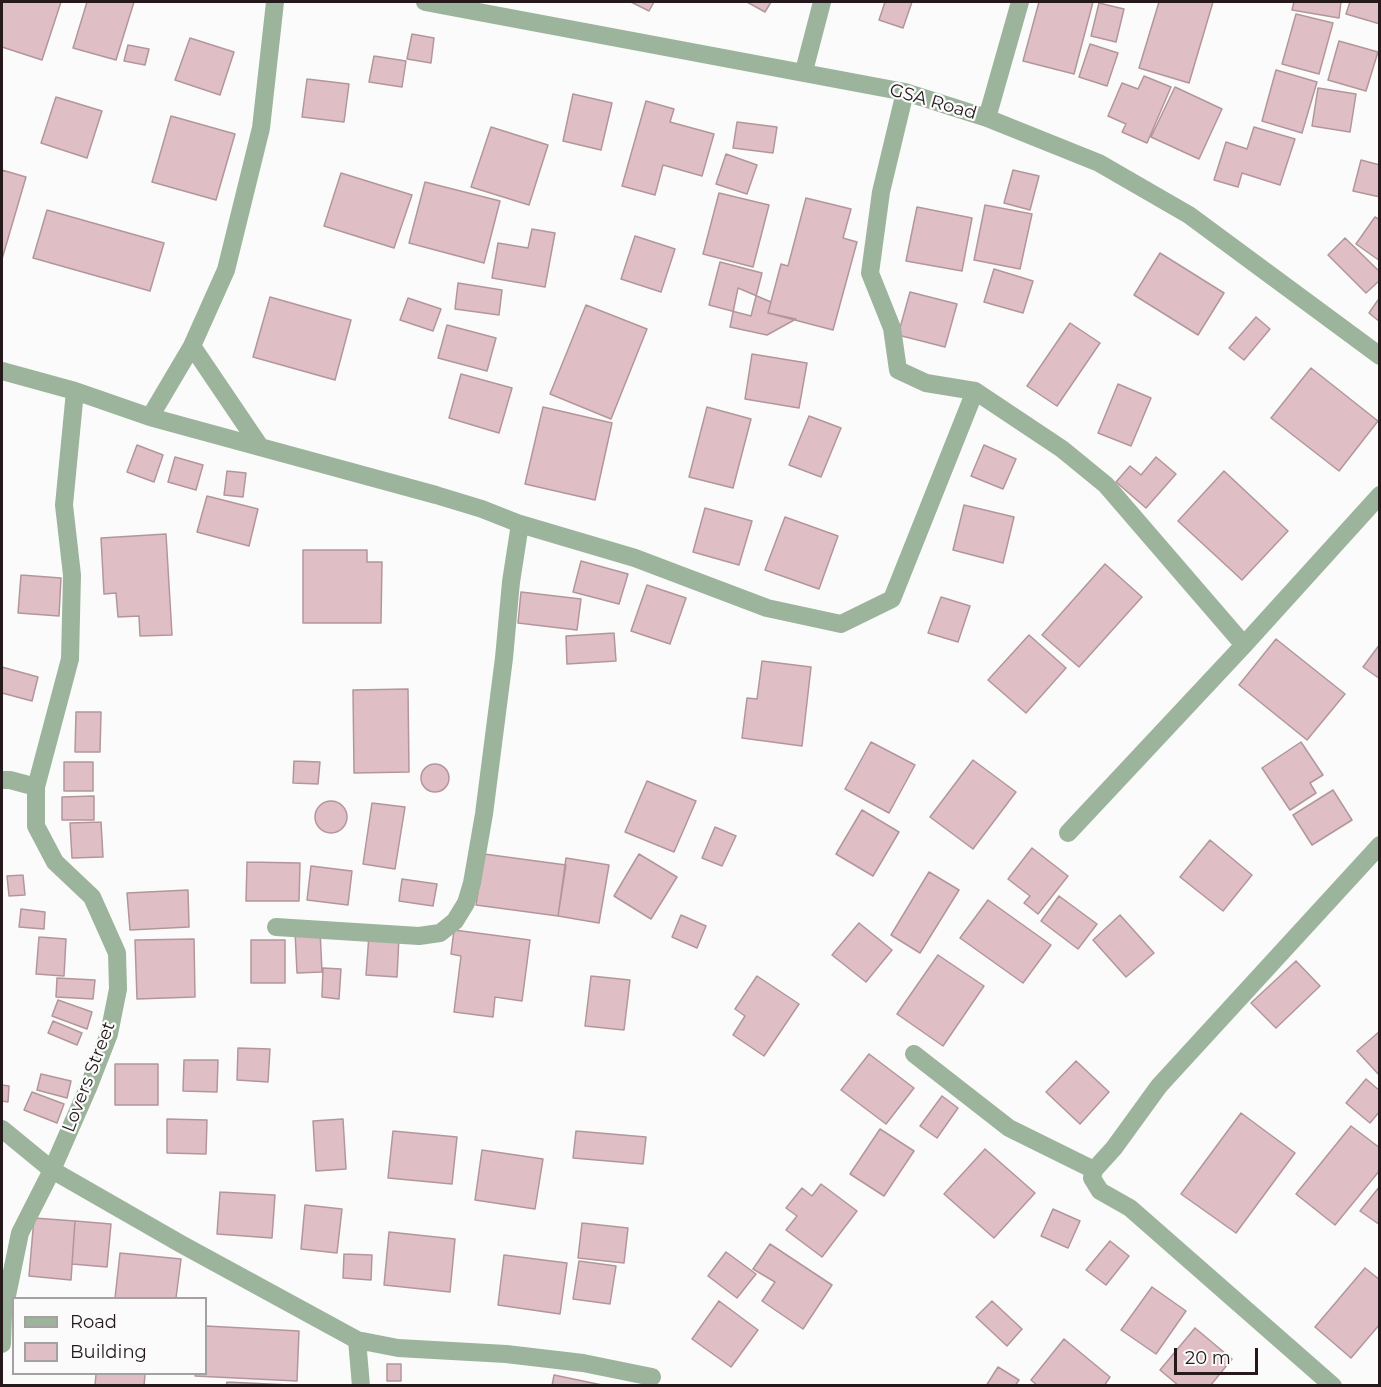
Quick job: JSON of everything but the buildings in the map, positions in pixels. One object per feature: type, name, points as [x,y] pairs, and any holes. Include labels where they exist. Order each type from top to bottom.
[{"type":"street","points":[[150,417],[192,346],[226,270],[261,128],[275,2]]},
{"type":"street","name":"GSA Road","points":[[425,2],[905,92],[987,118],[1099,163],[1189,215],[1380,356]]},
{"type":"street","points":[[804,72],[822,2]]},
{"type":"street","points":[[987,118],[1020,2]]},
{"type":"street","points":[[905,92],[881,192],[870,273],[891,328],[898,370],[926,383],[975,391],[1062,449],[1106,485],[1244,645]]},
{"type":"street","points":[[192,346],[260,446]]},
{"type":"street","points":[[2,371],[75,391],[150,417],[436,495],[520,524],[635,558],[767,608],[842,624],[891,599],[975,391]]},
{"type":"street","name":"Lovers Street","points":[[2,1344],[3,1315],[20,1233],[52,1170],[88,1088],[109,1034],[118,989],[117,953],[92,897],[55,862],[36,826],[36,787],[70,659],[72,575],[64,505],[75,391]]},
{"type":"street","points":[[1068,833],[1244,645],[1380,495]]},
{"type":"street","points":[[276,927],[419,936],[440,933],[455,921],[466,903],[472,883],[484,814],[520,524]]},
{"type":"street","points":[[2,780],[36,787]]},
{"type":"street","points":[[1334,1386],[1130,1208],[1100,1191],[1092,1178],[1094,1170],[1114,1148],[1159,1086],[1380,845]]},
{"type":"street","points":[[914,1054],[1009,1128],[1094,1170]]},
{"type":"street","points":[[2,1129],[52,1170],[181,1244],[357,1340],[398,1348],[506,1354],[583,1363],[652,1377]]},
{"type":"street","points":[[357,1340],[362,1386]]}]
